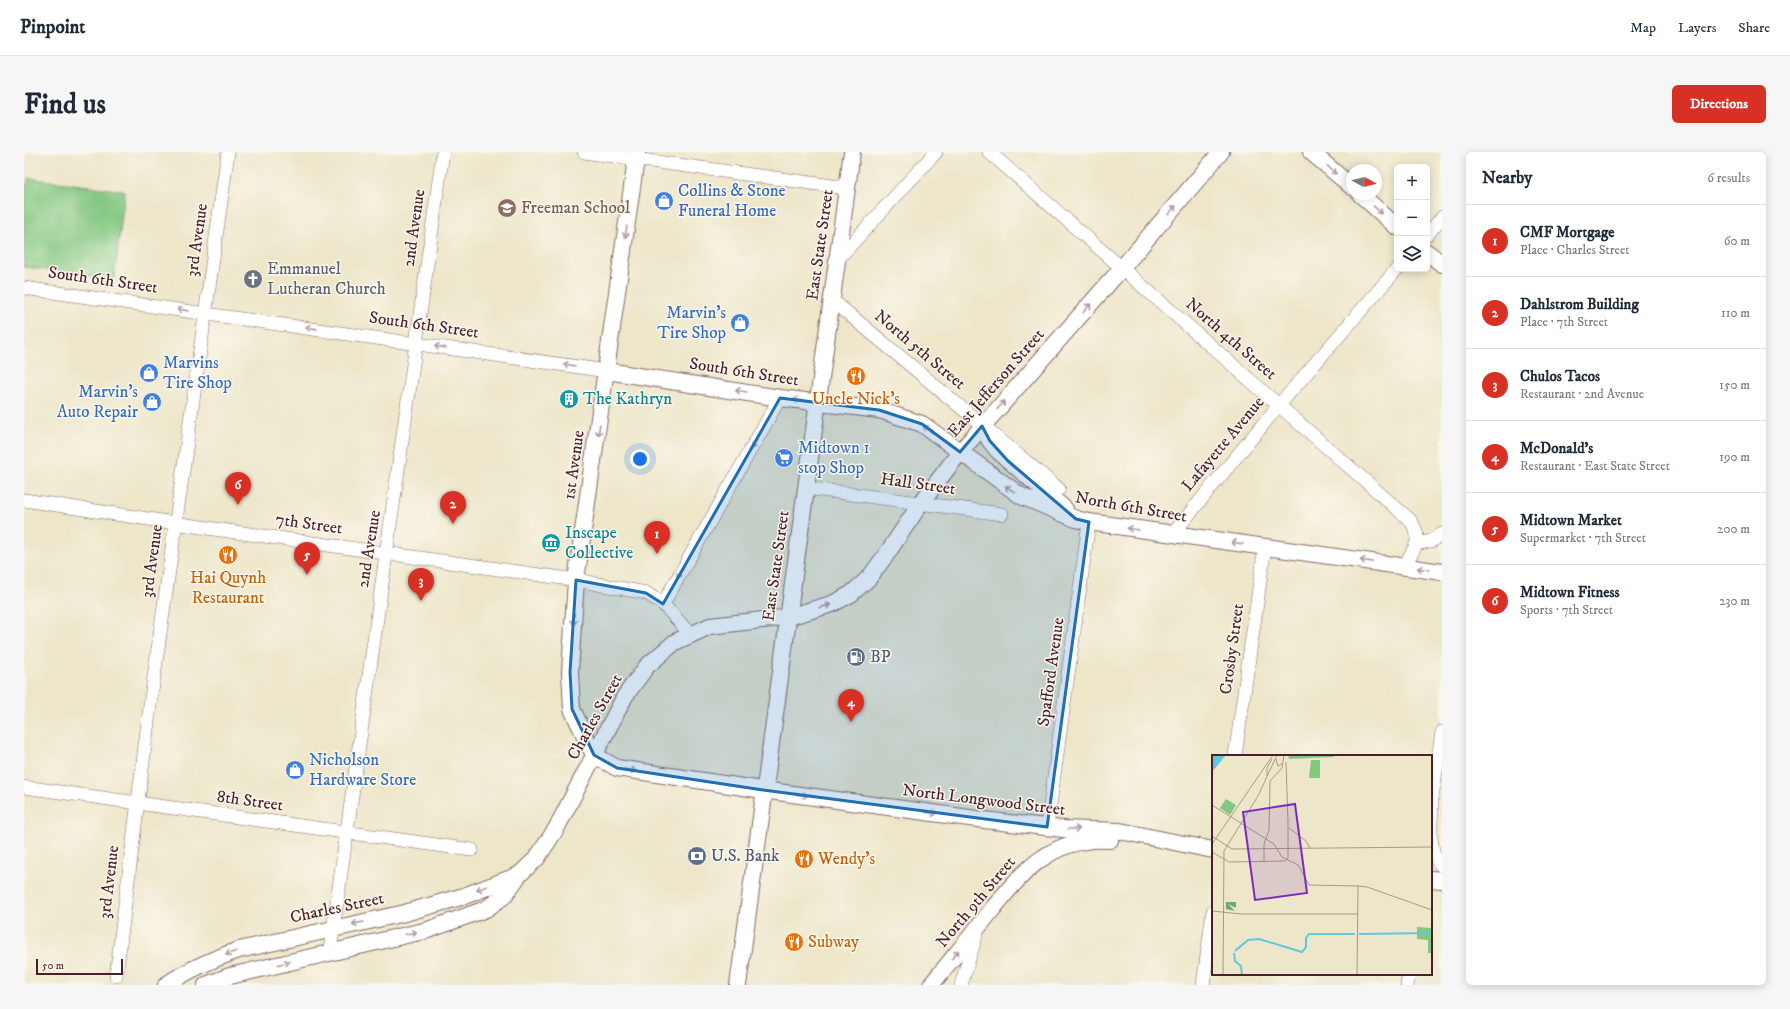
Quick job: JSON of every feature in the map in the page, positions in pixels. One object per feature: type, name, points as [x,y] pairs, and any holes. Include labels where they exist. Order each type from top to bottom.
[{"type":"main road","name":"East State Street","points":[[738,985],[763,790],[852,152]]},
{"type":"main road","name":"East Jefferson Street","points":[[788,617],[832,604],[851,594],[869,578],[921,503],[960,452],[1122,268],[1221,152]]},
{"type":"main road","points":[[1311,152],[1346,182]]},
{"type":"main road","name":"1st Avenue","points":[[594,755],[572,708],[570,672],[576,580],[607,370],[636,155]]},
{"type":"main road","points":[[1367,200],[1394,224]]},
{"type":"main road","points":[[1430,254],[1442,264]]},
{"type":"main road","name":"South 6th Street","points":[[607,370],[780,398],[818,402]]},
{"type":"main road","name":"North 6th Street","points":[[818,402],[880,410],[922,424],[1021,496],[1083,521],[1442,572]]},
{"type":"main road","points":[[982,426],[990,441],[1008,461],[1083,521]]},
{"type":"main road","name":"Charles Street","points":[[206,985],[230,976],[330,951],[428,930],[486,909],[504,896],[519,875],[537,858],[556,829],[625,696],[647,666],[675,642],[710,626],[788,617]]},
{"type":"main road","name":"North Longwood Street","points":[[594,755],[617,768],[763,790],[1062,830],[1120,831],[1206,849]]},
{"type":"main road","name":"North 9th Street","points":[[931,985],[1021,874],[1044,856],[1072,844],[1091,840],[1149,843]]},
{"type":"main road","name":"North Longwood Street","points":[[1149,843],[1206,849]]},
{"type":"main road","name":"Charles Street","points":[[166,985],[187,971],[212,959],[246,949],[333,928],[405,913],[464,896],[519,875]]},
{"type":"main road","points":[[1432,879],[1442,880]]},
{"type":"street","name":"3rd Avenue","points":[[116,976],[137,804],[204,313],[228,152]]},
{"type":"street","name":"2nd Avenue","points":[[330,951],[443,152]]},
{"type":"street","points":[[584,152],[636,155],[847,188]]},
{"type":"street","points":[[838,259],[936,152]]},
{"type":"street","name":"North 4th Street","points":[[989,152],[1410,520],[1417,530],[1416,544]]},
{"type":"street","points":[[1430,231],[1442,217]]},
{"type":"street","name":"Lafayette Avenue","points":[[1172,534],[1279,405],[1394,272]]},
{"type":"street","name":"South 6th Street","points":[[24,288],[607,370]]},
{"type":"street","name":"North 5th Street","points":[[832,300],[1059,489]]},
{"type":"street","points":[[663,604],[780,398]]},
{"type":"street","name":"Hall Street","points":[[806,488],[1002,514]]},
{"type":"street","name":"7th Street","points":[[24,500],[576,580],[646,593],[663,604],[691,635]]},
{"type":"street","name":"Spafford Avenue","points":[[1047,827],[1083,521]]},
{"type":"street","points":[[1404,566],[1416,544],[1430,541],[1442,534]]},
{"type":"street","name":"Crosby Street","points":[[1235,755],[1264,547]]},
{"type":"street","points":[[1432,803],[1442,732]]},
{"type":"street","name":"8th Street","points":[[24,787],[472,850]]},
{"type":"street","points":[[1432,845],[1435,860],[1442,866]]},
{"type":"street","points":[[1202,985],[1212,918]]},
{"type":"street","points":[[961,985],[980,926]]},
{"type":"street","points":[[1407,985],[1409,975]]},
{"type":"highlighted area","points":[[780,398],[879,410],[922,424],[960,452],[982,426],[990,441],[1008,461],[1076,519],[1089,522],[1047,827],[763,790],[617,768],[607,764],[594,755],[572,709],[570,672],[576,580],[646,593],[663,604]]},
{"type":"green space","points":[[28,178],[125,191],[114,279],[24,267],[24,186],[27,186]]},
{"type":"place","name":"Collins & Stone Funeral Home","points":[[664,201]]},
{"type":"place","name":"Freeman School","points":[[507,208]]},
{"type":"place","name":"Emmanuel Lutheran Church","points":[[253,279]]},
{"type":"place","name":"Marvin's Tire Shop","points":[[740,323]]},
{"type":"place","name":"Marvins Tire Shop","points":[[149,373]]},
{"type":"place","name":"Uncle Nick's","points":[[856,376]]},
{"type":"place","name":"The Kathryn","points":[[569,399]]},
{"type":"place","name":"Marvin's Auto Repair","points":[[152,402]]},
{"type":"place","name":"Midtown 1 stop Shop","points":[[784,458]]},
{"type":"place","name":"Midtown Fitness","points":[[238,505]]},
{"type":"place","name":"Dahlstrom Building","points":[[453,524]]},
{"type":"place","name":"Inscape Collective","points":[[551,543]]},
{"type":"place","name":"CMF Mortgage","points":[[657,554]]},
{"type":"place","name":"Hai Quynh Restaurant","points":[[228,555]]},
{"type":"place","name":"Midtown Market","points":[[307,575]]},
{"type":"place","name":"Chulos Tacos","points":[[421,601]]},
{"type":"place","name":"BP","points":[[856,657]]},
{"type":"place","name":"McDonald's","points":[[851,722]]},
{"type":"place","name":"Nicholson Hardware Store","points":[[295,770]]},
{"type":"place","name":"U.S. Bank","points":[[697,856]]},
{"type":"place","name":"Wendy's","points":[[804,859]]},
{"type":"place","name":"Subway","points":[[794,942]]}]
